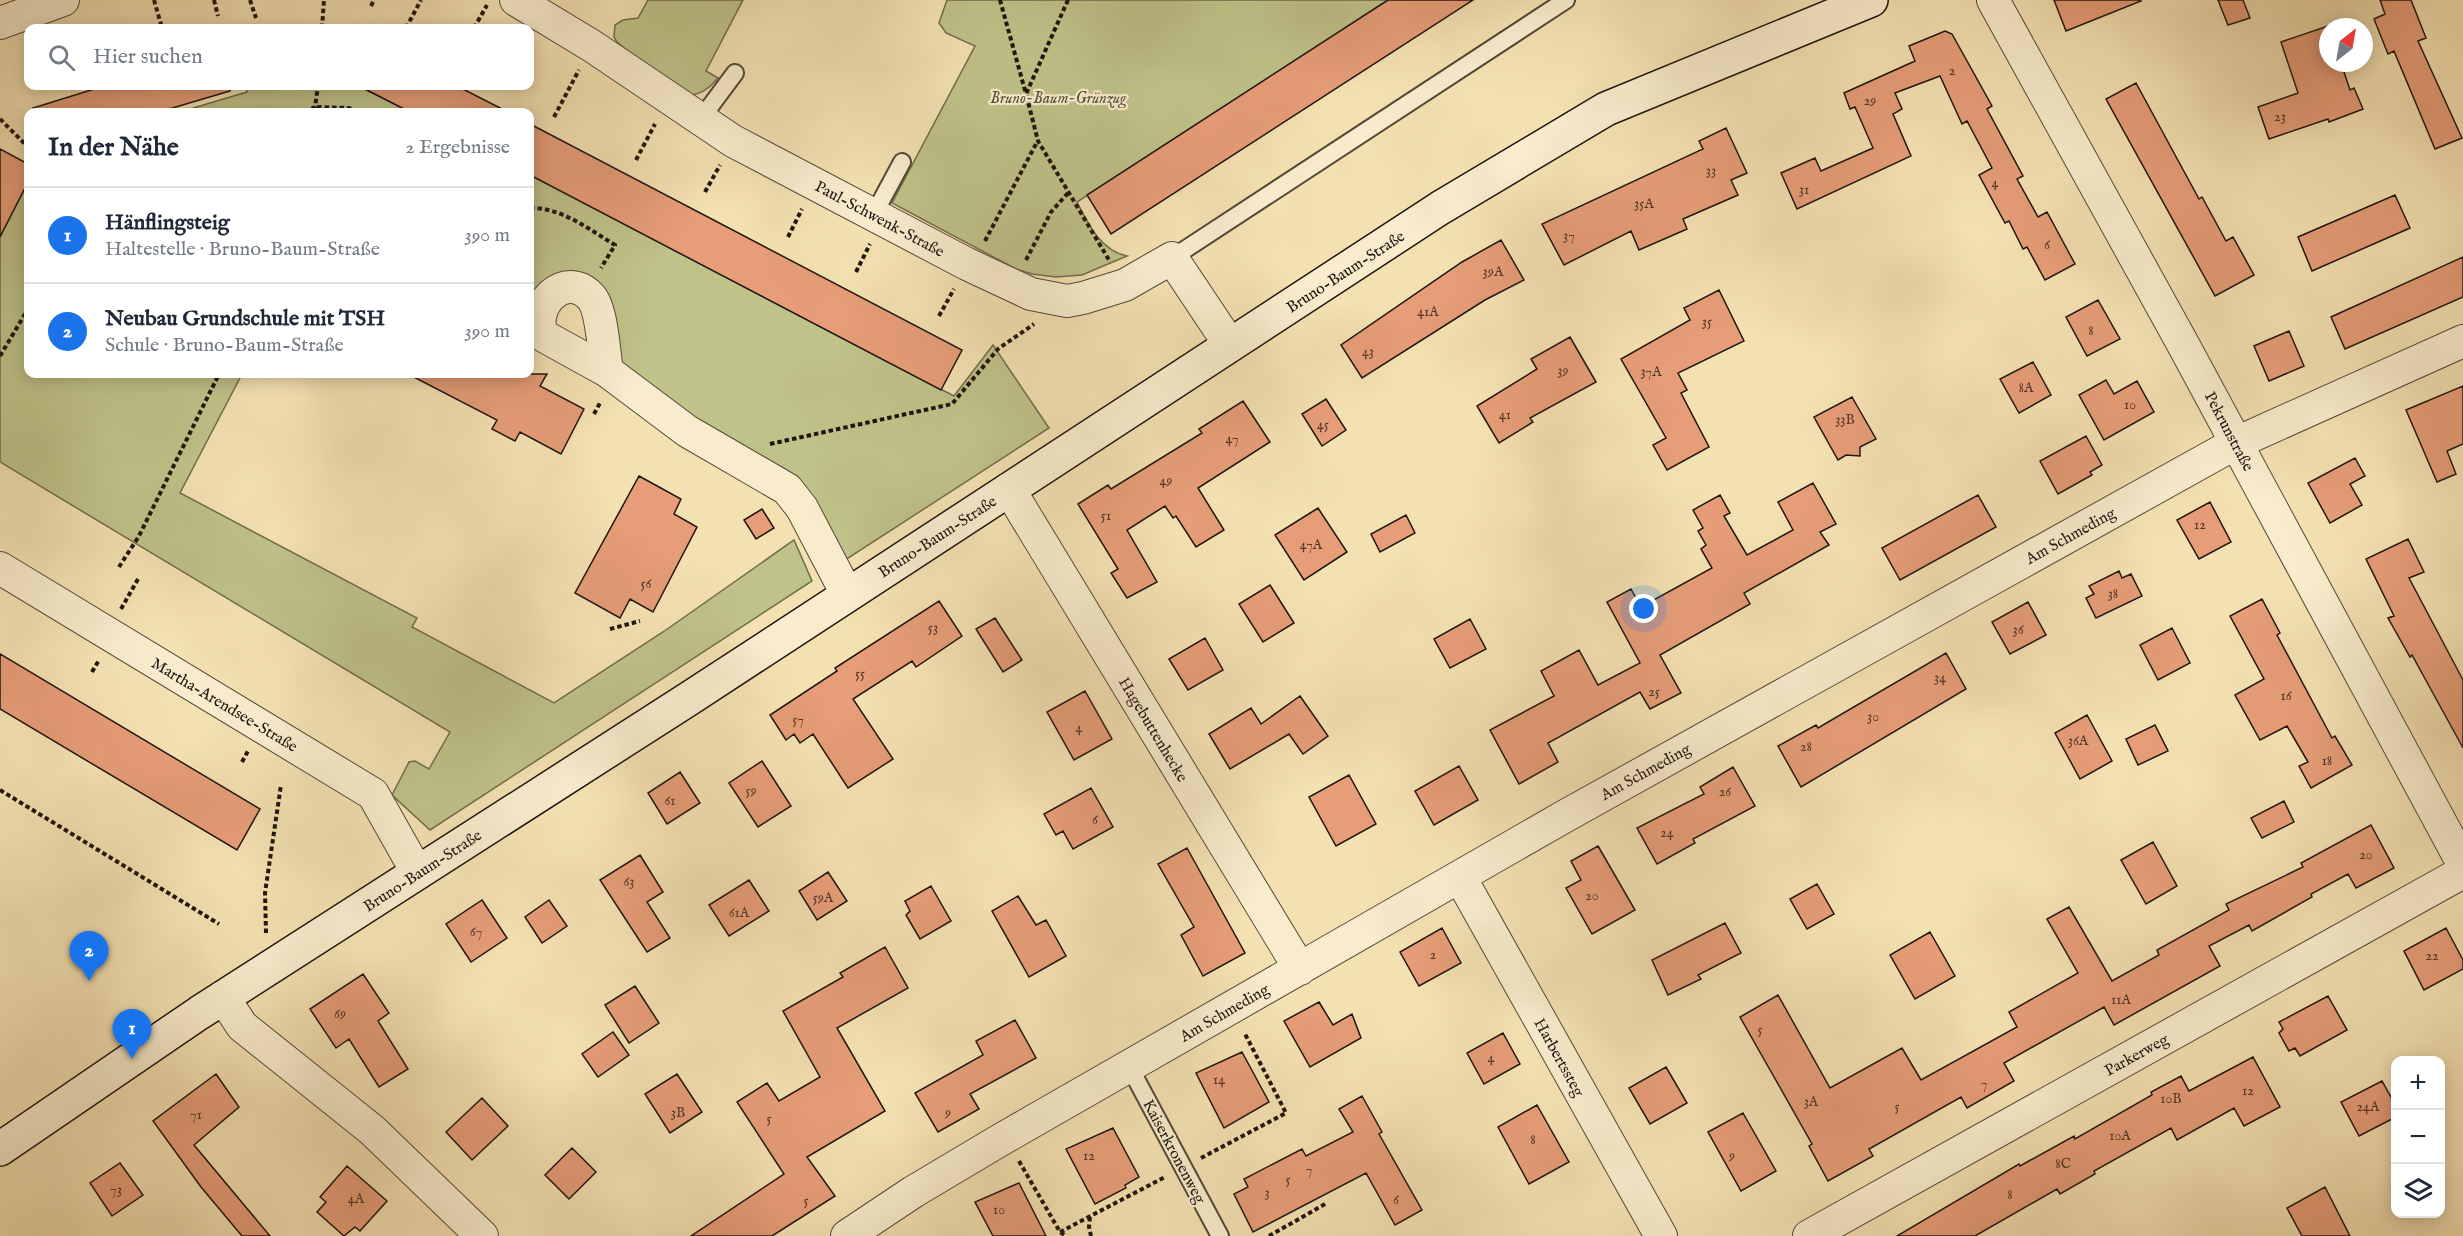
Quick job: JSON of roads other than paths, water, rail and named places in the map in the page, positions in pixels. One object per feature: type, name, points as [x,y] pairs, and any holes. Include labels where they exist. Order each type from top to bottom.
[{"type":"street","points":[[0,22],[63,0]]},
{"type":"street","name":"Paul-Schwenk-Straße","points":[[516,0],[592,46],[733,141],[972,266],[1031,294],[1067,301],[1125,285],[1172,258]]},
{"type":"street","name":"Bruno-Baum-Straße","points":[[0,1149],[223,997],[1440,208],[1606,109],[1871,0]]},
{"type":"street","name":"Pekrunstraße","points":[[1993,0],[2236,442],[2463,864]]},
{"type":"street","points":[[1172,258],[1230,345]]},
{"type":"street","points":[[607,371],[600,317],[596,305],[586,293],[579,289],[566,288],[553,292],[539,311],[538,325],[542,335],[607,371],[687,430],[787,489],[802,508],[847,594]]},
{"type":"street","name":"Am Schmeding","points":[[847,1236],[913,1192],[1005,1137],[1582,806],[2236,442],[2463,341]]},
{"type":"street","name":"Hagebuttenhecke","points":[[1009,489],[1300,969]]},
{"type":"street","name":"Martha-Arendsee-Straße","points":[[0,568],[372,794],[417,873]]},
{"type":"street","name":"Parkerweg","points":[[1809,1236],[2463,872]]},
{"type":"street","name":"Harbertssteg","points":[[1460,878],[1661,1236]]},
{"type":"street","points":[[223,997],[242,1026],[372,1130],[482,1236]]},
{"type":"lane","points":[[1172,258],[1566,0]]},
{"type":"lane","points":[[700,120],[735,73]]},
{"type":"lane","points":[[874,214],[902,162]]},
{"type":"lane","name":"Kaiserkronenweg","points":[[1130,1066],[1220,1236]]},
{"type":"place","name":"Neubau Grundschule mit TSH","points":[[89,981]]},
{"type":"place","name":"Hänflingsteig","points":[[132,1059]]},
{"type":"park label","name":"Bruno-Baum-Grünzug","points":[[1058,97]]}]
